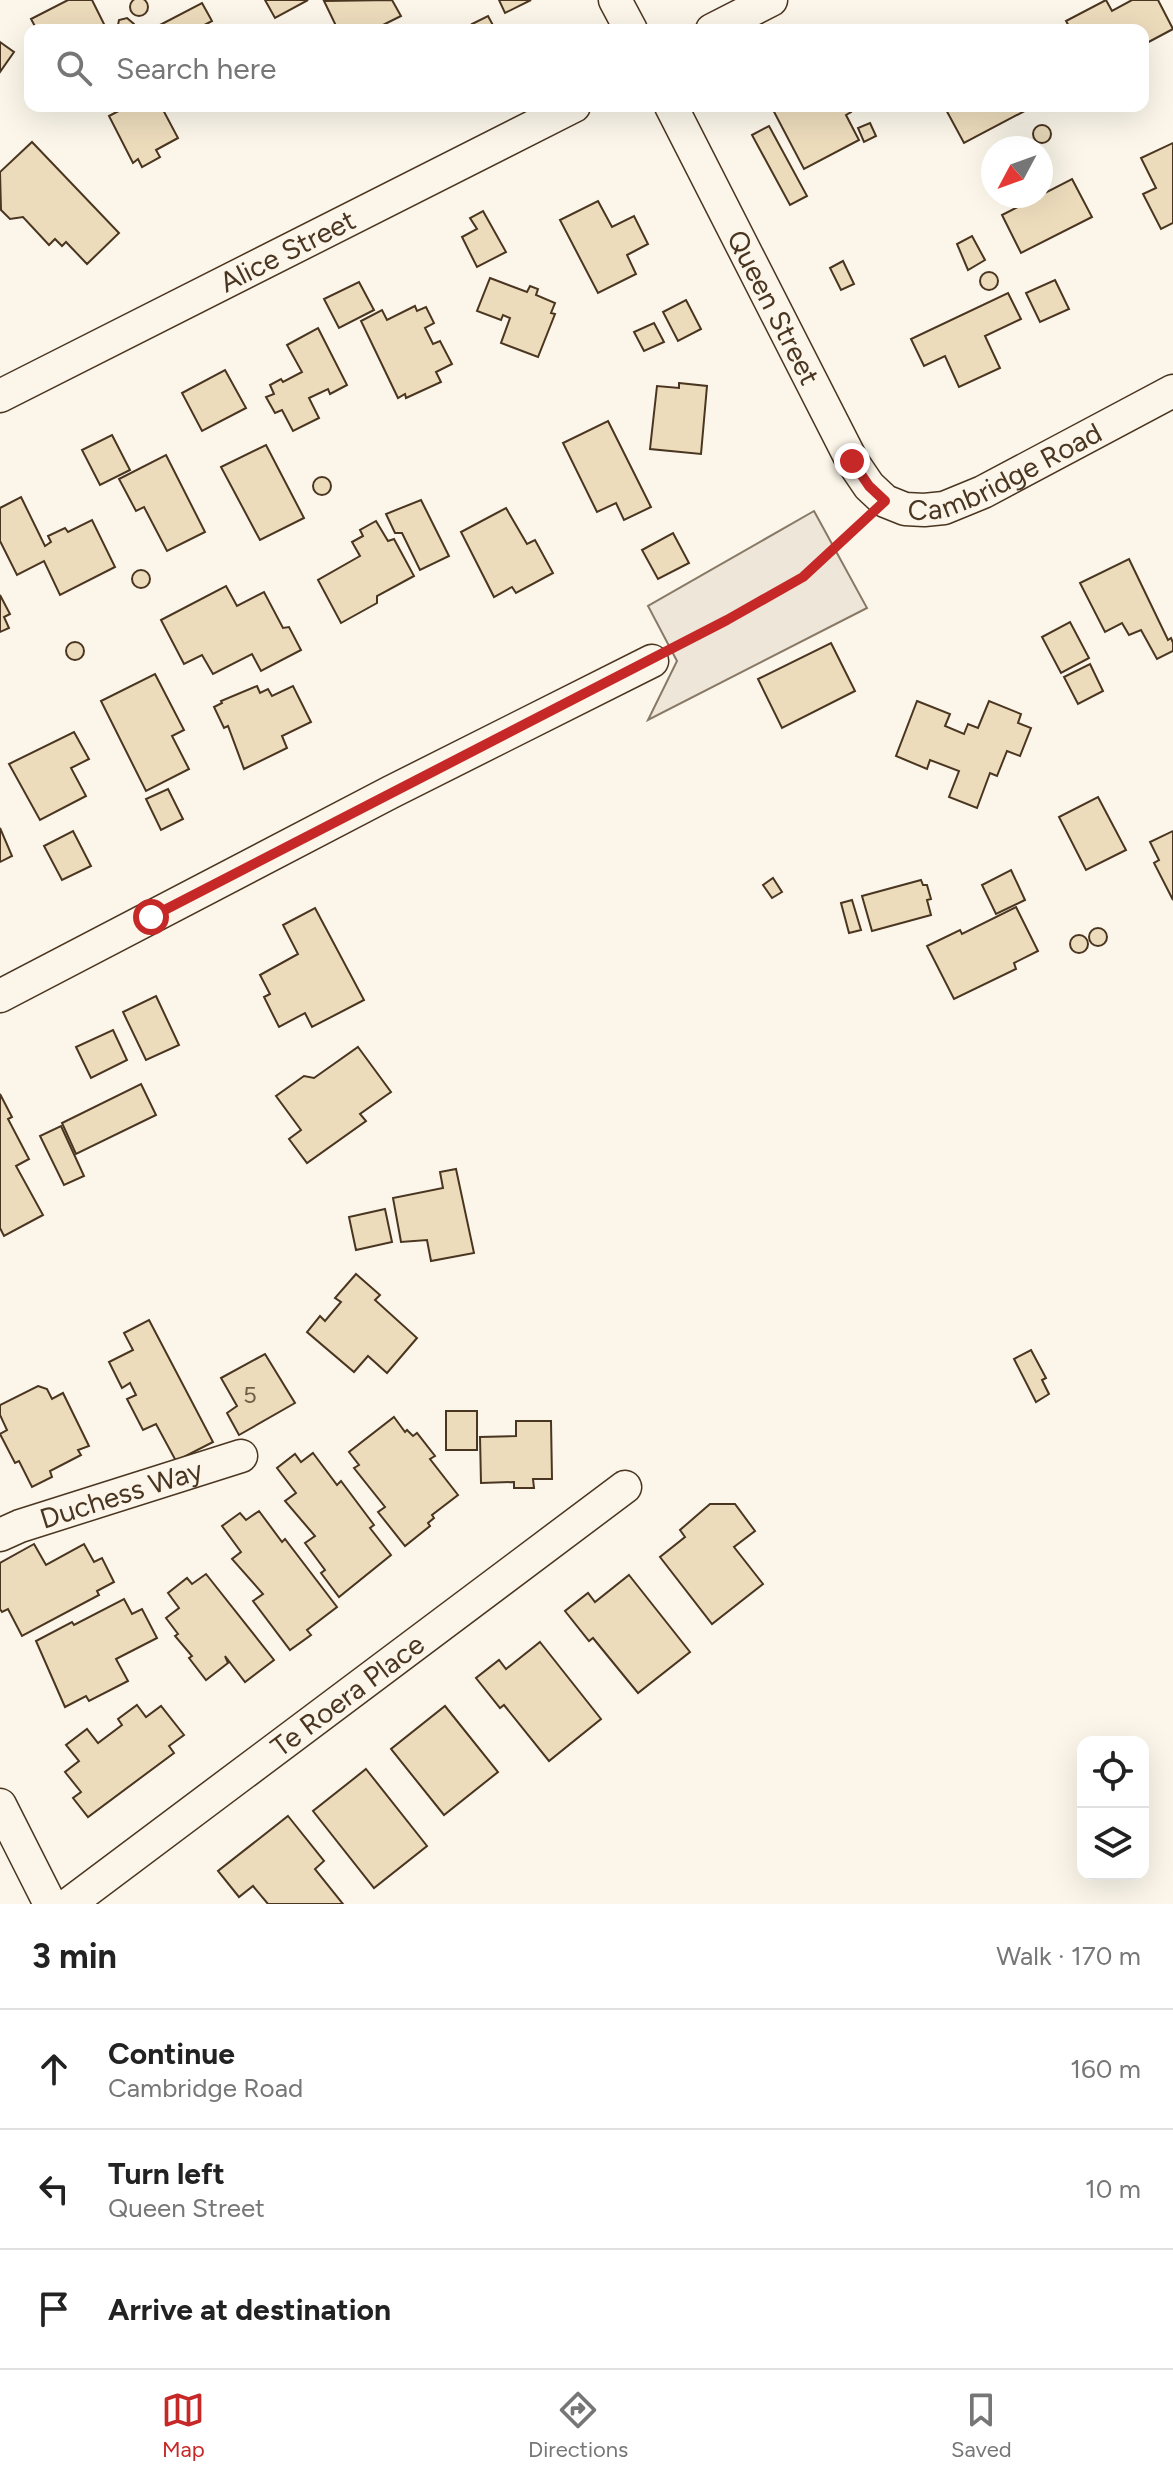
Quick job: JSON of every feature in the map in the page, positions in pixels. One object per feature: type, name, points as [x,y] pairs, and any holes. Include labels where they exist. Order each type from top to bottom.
[{"type":"street","points":[[615,0],[628,24]]},
{"type":"street","points":[[724,24],[771,0]]},
{"type":"street","name":"Alice Street","points":[[0,396],[562,112]]},
{"type":"street","name":"Queen Street","points":[[674,112],[852,461],[869,486],[885,501]]},
{"type":"street","name":"Cambridge Road","points":[[885,501],[905,509],[944,508],[983,492],[1173,391]]},
{"type":"street","points":[[0,996],[391,792],[652,661]]},
{"type":"street","name":"Duchess Way","points":[[0,1535],[241,1456]]},
{"type":"street","name":"Te Roera Place","points":[[69,1904],[625,1487]]},
{"type":"street","points":[[0,1805],[50,1904]]},
{"type":"path","name":"Cambridge Road","points":[[652,661],[803,577],[885,501]]},
{"type":"shaded area","points":[[814,511],[867,608],[648,720],[677,661],[648,606]]},
{"type":"building","points":[[136,-1],[142,-1],[147,4],[145,13],[139,16],[130,7]]},
{"type":"building","points":[[68,0],[92,0],[104,24],[34,24],[31,19]]},
{"type":"building","points":[[265,0],[308,0],[275,18]]},
{"type":"building","points":[[392,0],[401,16],[385,24],[335,24],[324,1]]},
{"type":"building","points":[[499,0],[531,0],[505,13]]},
{"type":"building","points":[[1106,0],[1112,11],[1132,0],[1158,0],[1173,29],[1149,42],[1149,24],[1068,24],[1066,21]]},
{"type":"building","points":[[202,3],[212,21],[206,24],[162,24]]},
{"type":"building","points":[[488,16],[492,24],[472,24]]},
{"type":"building","points":[[127,18],[134,24],[118,24],[119,20]]},
{"type":"building","points":[[0,42],[14,52],[0,72]]},
{"type":"building","points":[[117,112],[164,112],[178,138],[156,150],[160,157],[142,167],[138,159],[133,163],[109,116]]},
{"type":"building","points":[[774,112],[851,112],[846,115],[859,140],[804,169]]},
{"type":"building","points":[[947,112],[1023,112],[964,143]]},
{"type":"building","points":[[870,123],[876,136],[864,142],[858,128]]},
{"type":"building","points":[[769,126],[807,196],[790,205],[752,135]]},
{"type":"building","points":[[1038,126],[1046,126],[1050,136],[1034,136]]},
{"type":"building","points":[[32,142],[119,233],[87,264],[66,242],[62,246],[55,239],[49,245],[23,217],[10,219],[1,210],[0,172]]},
{"type":"building","points":[[1173,143],[1173,223],[1161,229],[1143,194],[1156,188],[1141,158]]},
{"type":"building","points":[[1072,179],[1092,217],[1021,253],[1002,215],[1016,208],[1053,208],[1053,189]]},
{"type":"building","points":[[598,201],[612,227],[634,216],[648,244],[627,255],[636,274],[598,293],[560,220]]},
{"type":"building","points":[[483,211],[506,252],[477,267],[462,237],[477,229],[470,218]]},
{"type":"building","points":[[972,236],[985,260],[968,270],[957,244]]},
{"type":"building","points":[[843,261],[854,284],[841,290],[830,268]]},
{"type":"building","points":[[989,272],[998,281],[989,290],[980,281]]},
{"type":"building","points":[[490,278],[527,292],[530,286],[538,289],[536,295],[555,303],[551,313],[555,314],[538,357],[501,343],[510,318],[503,315],[501,320],[477,311]]},
{"type":"building","points":[[1055,280],[1069,309],[1040,322],[1026,293]]},
{"type":"building","points":[[359,282],[374,310],[339,328],[324,299]]},
{"type":"building","points":[[1008,293],[1021,319],[985,336],[1000,368],[959,387],[945,356],[924,366],[911,339]]},
{"type":"building","points":[[686,300],[701,329],[678,341],[663,312]]},
{"type":"building","points":[[415,306],[417,311],[426,307],[434,323],[425,328],[433,344],[440,341],[452,364],[436,372],[441,382],[406,398],[405,394],[398,398],[361,321],[382,310],[387,320]]},
{"type":"building","points":[[654,323],[664,342],[644,351],[634,332]]},
{"type":"building","points":[[318,328],[347,385],[330,394],[328,389],[309,398],[319,418],[293,431],[282,410],[275,413],[266,397],[274,394],[270,385],[302,372],[287,345]]},
{"type":"building","points":[[225,370],[246,408],[202,431],[182,393]]},
{"type":"building","points":[[679,383],[707,386],[701,454],[650,449],[657,386],[679,388]]},
{"type":"building","points":[[608,421],[651,507],[624,520],[616,503],[597,512],[563,443]]},
{"type":"building","points":[[112,435],[130,470],[100,485],[82,450]]},
{"type":"building","points":[[266,445],[304,518],[260,540],[221,467]]},
{"type":"building","points":[[166,455],[205,532],[167,551],[144,507],[136,511],[119,479]]},
{"type":"building","points":[[322,477],[331,486],[322,495],[313,486]]},
{"type":"building","points":[[21,497],[45,546],[51,542],[48,536],[65,528],[68,532],[92,520],[115,567],[60,595],[44,561],[17,575],[0,541],[0,508]]},
{"type":"building","points":[[421,500],[449,556],[420,570],[402,533],[395,533],[386,514]]},
{"type":"building","points":[[506,508],[527,544],[535,540],[553,573],[516,593],[512,587],[494,597],[461,532]]},
{"type":"building","points":[[376,521],[388,541],[394,539],[414,576],[377,596],[377,603],[341,623],[318,580],[360,556],[352,542],[363,536],[360,530]]},
{"type":"building","points":[[673,533],[689,563],[658,579],[642,550]]},
{"type":"building","points":[[1129,559],[1168,640],[1171,638],[1173,643],[1173,651],[1157,659],[1141,630],[1129,635],[1122,623],[1105,632],[1080,583]]},
{"type":"building","points":[[141,570],[150,579],[141,588],[132,579]]},
{"type":"building","points":[[226,586],[237,606],[264,592],[283,628],[289,627],[301,650],[261,671],[252,654],[213,674],[202,655],[184,664],[161,620]]},
{"type":"building","points":[[0,595],[10,614],[4,617],[9,628],[0,632]]},
{"type":"building","points":[[1070,622],[1089,658],[1061,673],[1042,637]]},
{"type":"building","points":[[75,642],[84,651],[75,660],[66,651]]},
{"type":"building","points":[[831,643],[855,691],[782,728],[758,679]]},
{"type":"building","points":[[1090,664],[1103,691],[1078,704],[1064,677]]},
{"type":"building","points":[[155,674],[184,730],[172,736],[189,769],[146,791],[101,701]]},
{"type":"building","points":[[257,686],[260,693],[268,689],[272,696],[293,686],[311,722],[282,736],[287,748],[244,769],[228,726],[224,728],[214,707]]},
{"type":"building","points":[[917,701],[950,714],[945,726],[964,734],[968,724],[978,728],[989,701],[1021,714],[1018,723],[1031,728],[1020,756],[1007,751],[997,776],[990,773],[977,808],[949,797],[959,771],[930,760],[927,769],[896,756]]},
{"type":"building","points":[[74,732],[89,759],[71,768],[86,796],[40,820],[9,764]]},
{"type":"building","points":[[168,789],[183,819],[161,830],[146,799]]},
{"type":"building","points":[[1098,797],[1126,850],[1086,870],[1059,817]]},
{"type":"building","points":[[0,828],[12,856],[0,862]]},
{"type":"building","points":[[73,831],[91,866],[62,880],[44,846]]},
{"type":"building","points":[[1173,831],[1173,900],[1154,863],[1159,860],[1150,842]]},
{"type":"building","points":[[1011,870],[1025,900],[996,914],[982,885]]},
{"type":"building","points":[[773,878],[782,892],[772,898],[763,885]]},
{"type":"building","points":[[921,880],[923,885],[927,885],[931,899],[927,900],[931,915],[872,931],[862,896]]},
{"type":"building","points":[[852,900],[861,930],[849,933],[841,903]]},
{"type":"building","points":[[1016,907],[1038,951],[1014,963],[1016,969],[954,999],[927,946],[960,930],[962,934]]},
{"type":"building","points":[[315,908],[364,1000],[312,1027],[305,1013],[279,1027],[264,997],[270,994],[260,975],[298,954],[283,925]]},
{"type":"building","points":[[1098,928],[1107,937],[1098,946],[1089,937]]},
{"type":"building","points":[[1079,935],[1088,944],[1079,953],[1070,944]]},
{"type":"building","points":[[156,996],[179,1045],[146,1060],[123,1012]]},
{"type":"building","points":[[113,1030],[127,1060],[91,1078],[76,1047]]},
{"type":"building","points":[[358,1047],[391,1092],[360,1114],[366,1121],[307,1163],[289,1139],[301,1130],[276,1096],[304,1076],[314,1078]]},
{"type":"building","points":[[141,1084],[156,1115],[76,1154],[62,1123]]},
{"type":"building","points":[[0,1094],[12,1117],[8,1119],[29,1159],[16,1166],[43,1215],[4,1236],[0,1228]]},
{"type":"building","points":[[61,1126],[84,1176],[64,1185],[40,1136]]},
{"type":"building","points":[[456,1169],[474,1253],[431,1261],[427,1240],[401,1242],[393,1198],[443,1188],[440,1172]]},
{"type":"building","points":[[385,1209],[392,1242],[356,1250],[349,1217]]},
{"type":"building","points":[[356,1274],[380,1295],[375,1300],[417,1338],[387,1373],[368,1356],[354,1372],[307,1332],[320,1316],[325,1321],[341,1302],[335,1298]]},
{"type":"building","points":[[149,1320],[213,1442],[176,1461],[156,1424],[143,1430],[127,1399],[136,1395],[130,1383],[122,1388],[109,1362],[133,1350],[124,1333]]},
{"type":"building","points":[[1031,1350],[1046,1378],[1042,1380],[1049,1394],[1036,1402],[1014,1359]]},
{"type":"building","points":[[265,1354],[295,1403],[239,1435],[227,1413],[237,1406],[221,1378]]},
{"type":"building","points":[[38,1386],[47,1389],[52,1399],[63,1393],[89,1446],[78,1450],[81,1455],[50,1471],[52,1477],[32,1487],[0,1434],[7,1430],[0,1415],[0,1405]]},
{"type":"building","points":[[446,1411],[477,1411],[477,1450],[446,1450]]},
{"type":"building","points":[[394,1417],[405,1432],[407,1430],[413,1436],[417,1433],[435,1456],[430,1459],[458,1495],[432,1515],[434,1518],[428,1523],[430,1526],[405,1546],[378,1512],[385,1507],[354,1468],[359,1465],[349,1452]]},
{"type":"building","points":[[516,1421],[551,1421],[552,1479],[533,1479],[534,1488],[514,1488],[514,1482],[481,1483],[480,1437],[516,1436]]},
{"type":"building","points":[[313,1453],[337,1485],[341,1481],[374,1525],[370,1528],[391,1555],[339,1597],[321,1573],[325,1570],[305,1543],[315,1536],[285,1501],[296,1493],[277,1468],[295,1454],[301,1462]]},
{"type":"building","points":[[710,1504],[735,1504],[755,1531],[734,1547],[763,1584],[712,1624],[660,1557],[685,1537],[680,1530]]},
{"type":"building","points":[[259,1511],[282,1542],[285,1539],[337,1607],[307,1630],[311,1635],[290,1650],[253,1601],[263,1594],[232,1559],[241,1552],[222,1526],[240,1513],[246,1520]]},
{"type":"building","points":[[34,1544],[46,1565],[84,1544],[94,1562],[102,1558],[114,1582],[97,1591],[99,1595],[22,1636],[8,1609],[2,1612],[0,1609],[0,1563]]},
{"type":"building","points":[[206,1574],[274,1660],[245,1682],[225,1656],[228,1663],[206,1680],[166,1618],[179,1608],[168,1593],[187,1578],[192,1584]]},
{"type":"building","points":[[629,1575],[690,1652],[638,1693],[593,1638],[589,1641],[565,1611],[588,1593],[595,1602]]},
{"type":"building","points":[[124,1599],[132,1614],[142,1609],[157,1638],[116,1659],[128,1681],[89,1701],[86,1696],[65,1707],[36,1641]]},
{"type":"building","points":[[540,1642],[601,1719],[549,1761],[504,1705],[500,1708],[476,1678],[499,1660],[506,1669]]},
{"type":"building","points":[[137,1705],[146,1717],[161,1706],[184,1735],[169,1746],[174,1753],[88,1817],[73,1798],[81,1792],[65,1772],[79,1761],[66,1745],[87,1729],[98,1743],[122,1725],[118,1719]]},
{"type":"building","points":[[445,1706],[498,1772],[444,1815],[391,1749]]},
{"type":"building","points":[[366,1769],[427,1846],[374,1888],[313,1811]]},
{"type":"building","points":[[288,1816],[324,1861],[315,1869],[343,1904],[268,1904],[253,1886],[239,1897],[218,1871]]},
{"type":"route","points":[[151,917],[652,661],[803,577],[885,501],[869,486],[852,461]]}]
